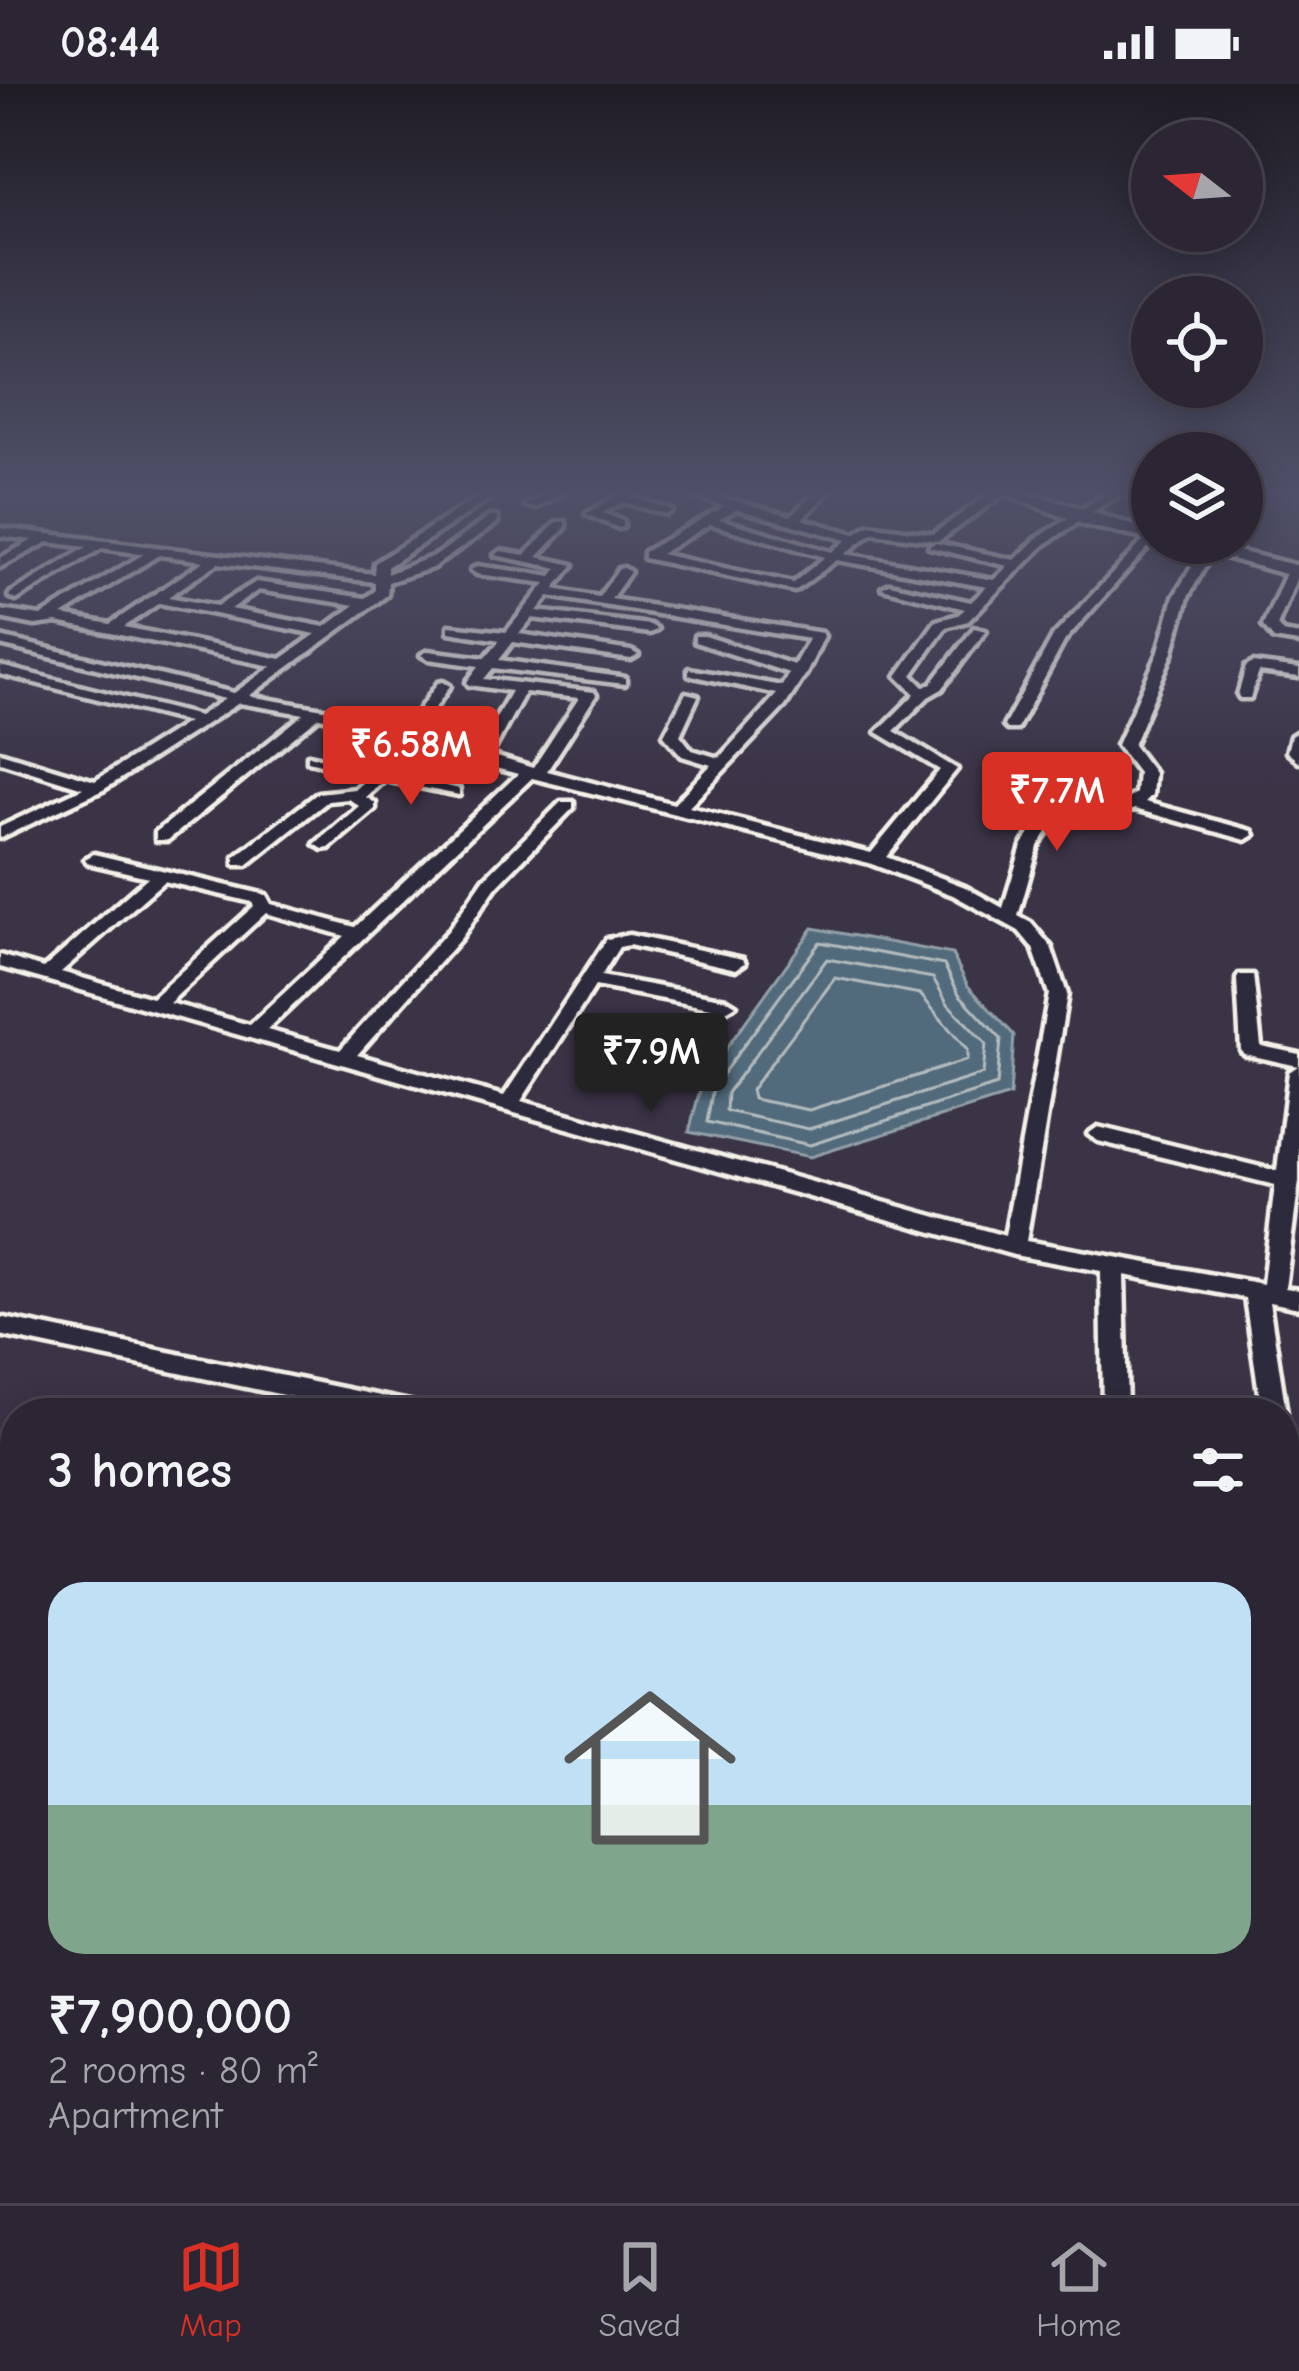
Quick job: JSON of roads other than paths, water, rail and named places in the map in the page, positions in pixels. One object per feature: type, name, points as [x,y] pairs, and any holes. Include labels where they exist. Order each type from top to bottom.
[{"type":"street","points":[[16,596],[26,590]]},
{"type":"street","points":[[43,620],[93,590]]},
{"type":"street","points":[[112,629],[171,590]]},
{"type":"street","points":[[219,611],[247,590]]},
{"type":"street","points":[[290,590],[368,603]]},
{"type":"street","points":[[0,833],[97,787],[237,698],[384,590]]},
{"type":"street","points":[[254,1032],[533,773],[589,695],[474,682],[548,590]]},
{"type":"street","points":[[565,590],[602,600],[813,633],[817,640],[787,692],[679,808]]},
{"type":"street","points":[[602,600],[610,590]]},
{"type":"street","points":[[897,590],[974,608]]},
{"type":"street","points":[[923,694],[904,676],[941,624],[963,618],[992,590]]},
{"type":"street","points":[[1012,726],[1059,638],[1103,590]]},
{"type":"street","points":[[1136,804],[1148,781],[1128,752],[1130,729],[1165,654],[1182,590]]},
{"type":"street","points":[[1287,590],[1270,626],[1279,636],[1299,639]]},
{"type":"street","points":[[158,599],[330,632]]},
{"type":"street","points":[[0,614],[57,618],[286,664]]},
{"type":"street","points":[[529,614],[650,629]]},
{"type":"street","points":[[454,629],[632,655]]},
{"type":"street","points":[[875,859],[949,769],[885,732],[937,686],[980,631]]},
{"type":"street","points":[[700,639],[800,672]]},
{"type":"street","points":[[0,641],[237,698],[444,735],[482,756],[533,773],[875,859],[959,891],[1009,917],[1042,946],[1058,994],[1015,1247]]},
{"type":"street","points":[[428,655],[620,681]]},
{"type":"street","points":[[1245,695],[1253,667],[1299,673]]},
{"type":"street","points":[[0,670],[201,721]]},
{"type":"street","points":[[694,672],[787,692]]},
{"type":"street","points":[[356,796],[420,731],[443,686]]},
{"type":"street","points":[[482,756],[520,687]]},
{"type":"street","points":[[691,696],[672,735],[687,753],[723,764]]},
{"type":"street","points":[[162,836],[315,712]]},
{"type":"street","points":[[1299,736],[1295,752],[1299,757]]},
{"type":"street","points":[[314,758],[452,791]]},
{"type":"street","points":[[1,759],[97,787]]},
{"type":"street","points":[[1009,917],[1023,863],[1075,775]]},
{"type":"street","points":[[241,861],[324,796],[356,796],[369,806],[323,844]]},
{"type":"street","points":[[1061,797],[1136,804],[1246,835]]},
{"type":"street","points":[[344,1058],[455,934],[490,883],[567,805]]},
{"type":"street","points":[[94,859],[260,899],[263,907]]},
{"type":"street","points":[[48,974],[161,875]]},
{"type":"street","points":[[263,907],[356,933]]},
{"type":"street","points":[[155,1004],[263,907]]},
{"type":"street","points":[[509,1105],[613,943],[621,940],[736,963]]},
{"type":"street","points":[[0,961],[1015,1247],[1299,1299]]},
{"type":"street","points":[[590,979],[726,1005]]},
{"type":"street","points":[[1246,980],[1251,1050],[1299,1060]]},
{"type":"street","points":[[1273,1398],[1264,1293],[1292,1167],[1299,1072]]},
{"type":"street","points":[[1098,1134],[1292,1167]]},
{"type":"street","points":[[1112,1265],[1115,1398]]},
{"type":"street","points":[[0,1326],[343,1398]]},
{"type":"water","points":[[813,928],[952,954],[968,986],[1014,1035],[1010,1095],[810,1157],[689,1132],[702,1082]]}]
